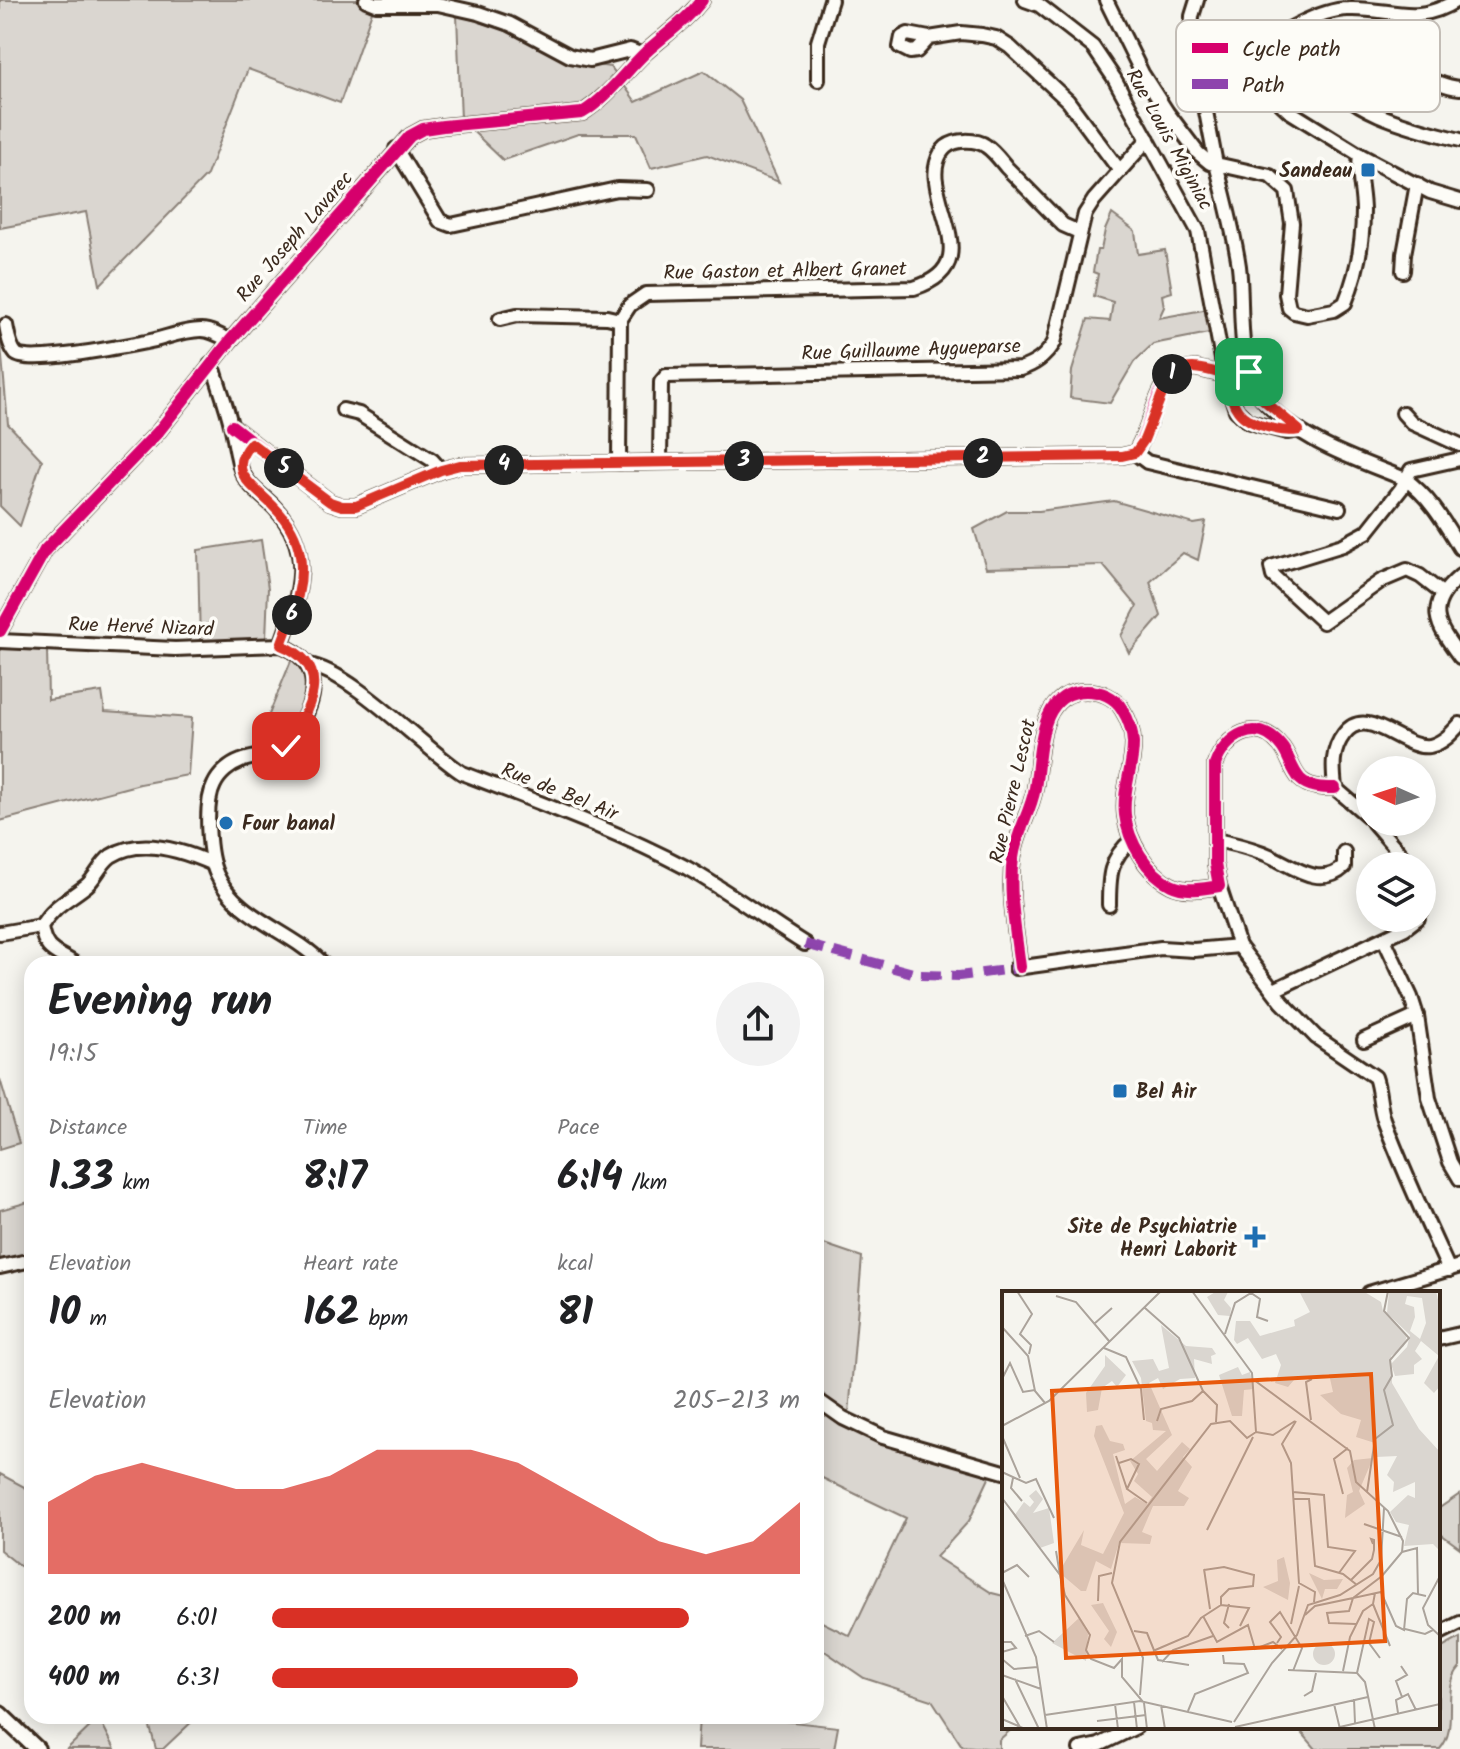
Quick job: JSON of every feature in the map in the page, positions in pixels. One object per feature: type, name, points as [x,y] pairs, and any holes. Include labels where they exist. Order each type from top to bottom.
[{"type":"main road","points":[[0,1714],[26,1744],[28,1739],[37,1749]]},
{"type":"street","points":[[366,0],[376,4],[438,4],[478,13],[510,24],[570,56],[590,60],[630,50],[643,55]]},
{"type":"street","name":"Rue Joseph Lavarec","points":[[0,631],[45,550],[140,452],[230,341],[410,136],[423,129],[582,113],[601,101],[643,55],[679,27],[702,0]]},
{"type":"street","points":[[818,80],[818,42],[831,0]]},
{"type":"street","name":"Rue Louis Miginiac","points":[[1025,0],[1039,5],[1093,47],[1114,78],[1198,231],[1225,375],[1234,407],[1248,421],[1287,432],[1299,430]]},
{"type":"street","points":[[1106,0],[1142,73],[1198,153],[1210,163],[1275,178],[1287,191],[1292,223],[1286,302],[1294,312],[1307,315],[1340,308],[1349,294],[1361,247],[1363,209],[1358,169],[1360,155]]},
{"type":"street","points":[[1192,20],[1197,0]]},
{"type":"street","points":[[1312,20],[1345,8],[1410,16],[1457,0]]},
{"type":"street","points":[[929,38],[961,33],[982,35],[996,38],[1010,47],[1068,101],[1120,171]]},
{"type":"street","points":[[1440,84],[1460,88]]},
{"type":"street","points":[[1206,112],[1237,257],[1240,314],[1249,372],[1261,398],[1299,430],[1329,448],[1405,479],[1419,489],[1460,548]]},
{"type":"street","points":[[1294,112],[1360,155],[1417,184],[1460,201]]},
{"type":"street","points":[[1376,112],[1414,128],[1460,140]]},
{"type":"street","name":"Rue Guillaume Aygueparse","points":[[660,462],[661,382],[666,376],[1020,369],[1033,365],[1046,356],[1054,343],[1085,214],[1148,139]]},
{"type":"street","name":"Rue Gaston et Albert Granet","points":[[620,320],[630,305],[646,294],[914,288],[931,283],[943,271],[951,253],[951,235],[936,181],[936,163],[946,147],[959,141],[985,145],[1063,225],[1079,232]]},
{"type":"street","points":[[396,149],[440,221],[451,225],[617,189],[648,190]]},
{"type":"street","points":[[1403,271],[1417,184]]},
{"type":"street","points":[[500,319],[517,315],[620,320],[619,463]]},
{"type":"street","points":[[6,325],[10,343],[17,354],[25,359],[49,358],[199,330],[230,341]]},
{"type":"street","points":[[210,365],[232,426],[239,461],[252,488],[275,507],[294,533],[300,556],[298,602],[281,645]]},
{"type":"street","points":[[232,426],[330,502],[356,506],[460,465],[1122,456],[1135,453],[1144,440],[1165,383],[1174,372],[1195,368],[1225,375]]},
{"type":"street","points":[[343,410],[359,414],[432,460],[441,470]]},
{"type":"street","points":[[1403,413],[1412,423],[1460,445]]},
{"type":"street","points":[[239,461],[251,443]]},
{"type":"street","points":[[1135,453],[1147,462],[1339,508]]},
{"type":"street","points":[[1446,461],[1460,453]]},
{"type":"street","points":[[1443,594],[1407,570],[1381,581],[1323,622],[1270,572],[1276,564],[1306,558],[1343,545],[1367,532],[1401,489],[1411,470],[1460,459]]},
{"type":"street","points":[[1460,576],[1443,594],[1436,614],[1439,628],[1460,657]]},
{"type":"street","name":"Rue Hervé Nizard","points":[[0,641],[175,649],[281,645]]},
{"type":"street","name":"Rue de Bel Air","points":[[281,645],[296,651],[308,665],[320,667],[344,679],[438,757],[462,773],[628,840],[684,867],[733,894],[805,944]]},
{"type":"street","points":[[308,665],[313,678],[313,694],[306,716],[286,746],[228,768],[213,785],[209,824],[213,864],[225,890],[239,907],[290,937],[315,956]]},
{"type":"street","name":"Rue Pierre Lescot","points":[[1219,886],[1189,889],[1171,885],[1144,861],[1132,840],[1125,816],[1134,749],[1131,724],[1120,705],[1106,694],[1077,691],[1061,699],[1052,709],[1042,731],[1035,790],[1023,818],[1013,858],[1017,968],[1161,948],[1194,950],[1239,946]]},
{"type":"street","points":[[1335,788],[1335,746],[1349,728],[1362,724],[1378,726],[1413,744],[1430,746],[1447,738],[1460,724]]},
{"type":"street","points":[[1356,806],[1335,788],[1316,787],[1301,781],[1282,747],[1270,736],[1256,731],[1240,733],[1220,750],[1215,765],[1215,840],[1219,886],[1239,946],[1316,1037],[1375,1077],[1379,1087],[1379,1107],[1401,1164],[1454,1268],[1376,1291]]},
{"type":"street","points":[[1386,836],[1399,852]]},
{"type":"street","points":[[1109,905],[1110,870],[1115,856],[1132,840]]},
{"type":"street","points":[[1215,840],[1267,854],[1298,872],[1317,876],[1337,873],[1344,867],[1344,852]]},
{"type":"street","points":[[60,956],[51,951],[43,940],[41,926],[51,910],[89,883],[108,858],[123,849],[166,848],[213,864]]},
{"type":"street","points":[[0,933],[41,926]]},
{"type":"street","points":[[1274,990],[1397,932]]},
{"type":"street","points":[[1384,939],[1411,997],[1417,1016],[1429,1098],[1450,1162],[1460,1179]]},
{"type":"street","points":[[1364,1040],[1417,1016]]},
{"type":"street","points":[[0,1267],[24,1262]]},
{"type":"street","points":[[1440,1339],[1460,1334]]},
{"type":"street","points":[[824,1405],[843,1418],[883,1437],[1002,1471]]},
{"type":"street","points":[[1440,1633],[1460,1623]]},
{"type":"street","points":[[1080,1749],[1109,1741],[1132,1729]]},
{"type":"shaded area","points":[[0,0],[376,0],[340,103],[248,69],[207,175],[100,285],[86,212],[0,228]]},
{"type":"shaded area","points":[[457,15],[500,28],[570,62],[611,67],[636,102],[704,71],[740,100],[779,182],[707,155],[651,168],[636,134],[578,134],[503,160],[461,120]]},
{"type":"shaded area","points":[[1112,214],[1135,231],[1138,254],[1165,250],[1172,292],[1162,295],[1164,307],[1159,318],[1209,309],[1214,332],[1153,344],[1134,362],[1110,403],[1070,398],[1072,371],[1088,319],[1110,321],[1113,302],[1094,296],[1098,274],[1093,272],[1097,250],[1101,250]]},
{"type":"shaded area","points":[[0,335],[8,424],[42,460],[20,526],[0,506]]},
{"type":"shaded area","points":[[1114,501],[1194,524],[1206,522],[1198,560],[1183,553],[1150,582],[1161,616],[1129,653],[1121,636],[1137,606],[1103,565],[986,568],[974,529],[1007,511],[1039,511]]},
{"type":"shaded area","points":[[261,540],[268,588],[266,639],[200,646],[198,550]]},
{"type":"shaded area","points":[[16,645],[47,647],[48,700],[102,692],[105,712],[192,718],[188,775],[140,784],[0,821],[0,649]]},
{"type":"shaded area","points":[[293,656],[305,677],[301,710],[283,742],[254,751]]},
{"type":"shaded area","points":[[0,1079],[19,1143],[0,1149]]},
{"type":"shaded area","points":[[24,1203],[24,1258],[0,1264],[0,1210]]},
{"type":"shaded area","points":[[824,1244],[862,1257],[848,1426],[990,1476],[969,1521],[936,1557],[992,1593],[1002,1596],[1002,1729],[1012,1729],[999,1740],[999,1749],[962,1746],[932,1700],[864,1678],[824,1650],[824,1623],[850,1636],[906,1518],[824,1479]]},
{"type":"shaded area","points":[[0,1474],[24,1487],[24,1560],[20,1566],[0,1550]]},
{"type":"shaded area","points":[[1460,1494],[1460,1548],[1440,1533],[1440,1508]]},
{"type":"shaded area","points":[[1460,1638],[1460,1667],[1451,1686],[1449,1730],[1440,1749],[1316,1749],[1299,1729],[1440,1729],[1440,1649]]},
{"type":"shaded area","points":[[93,1724],[102,1724],[115,1749],[67,1749]]},
{"type":"shaded area","points":[[149,1724],[190,1724],[163,1749],[156,1749]]},
{"type":"shaded area","points":[[699,1724],[811,1724],[838,1727],[834,1749],[697,1749]]},
{"type":"marked path","points":[[805,944],[920,975],[959,976],[1013,969]]},
{"type":"cycle path","points":[[0,631],[45,550],[158,432],[230,341],[410,136],[423,129],[443,126],[582,113],[608,92],[702,0]]},
{"type":"cycle path","points":[[232,426],[330,502],[356,506],[460,465],[1122,456],[1135,453],[1162,390],[1174,372],[1195,368],[1225,375]]},
{"type":"cycle path","points":[[1020,967],[1012,899],[1015,849],[1033,797],[1044,727],[1058,702],[1070,694],[1086,691],[1102,694],[1116,701],[1122,709],[1129,723],[1133,749],[1126,787],[1127,825],[1135,845],[1154,873],[1176,887],[1194,889],[1219,886],[1215,864],[1215,765],[1234,738],[1252,731],[1262,732],[1281,746],[1304,782],[1316,787],[1335,788]]},
{"type":"place","name":"Sandeau","points":[[1368,170]]},
{"type":"place","name":"Four banal","points":[[226,823]]},
{"type":"place","name":"Bel Air","points":[[1120,1091]]},
{"type":"place","name":"Site de Psychiatrie Henri Laborit","points":[[1255,1237]]},
{"type":"route","points":[[286,746],[306,716],[313,694],[313,678],[308,665],[296,651],[281,645],[298,602],[300,556],[294,533],[275,507],[252,488],[243,472],[239,461],[251,443],[330,502],[356,506],[460,465],[1122,456],[1135,453],[1144,440],[1165,383],[1181,368],[1204,369],[1225,375],[1234,407],[1248,421],[1287,432],[1299,430],[1261,398],[1249,372]]}]
